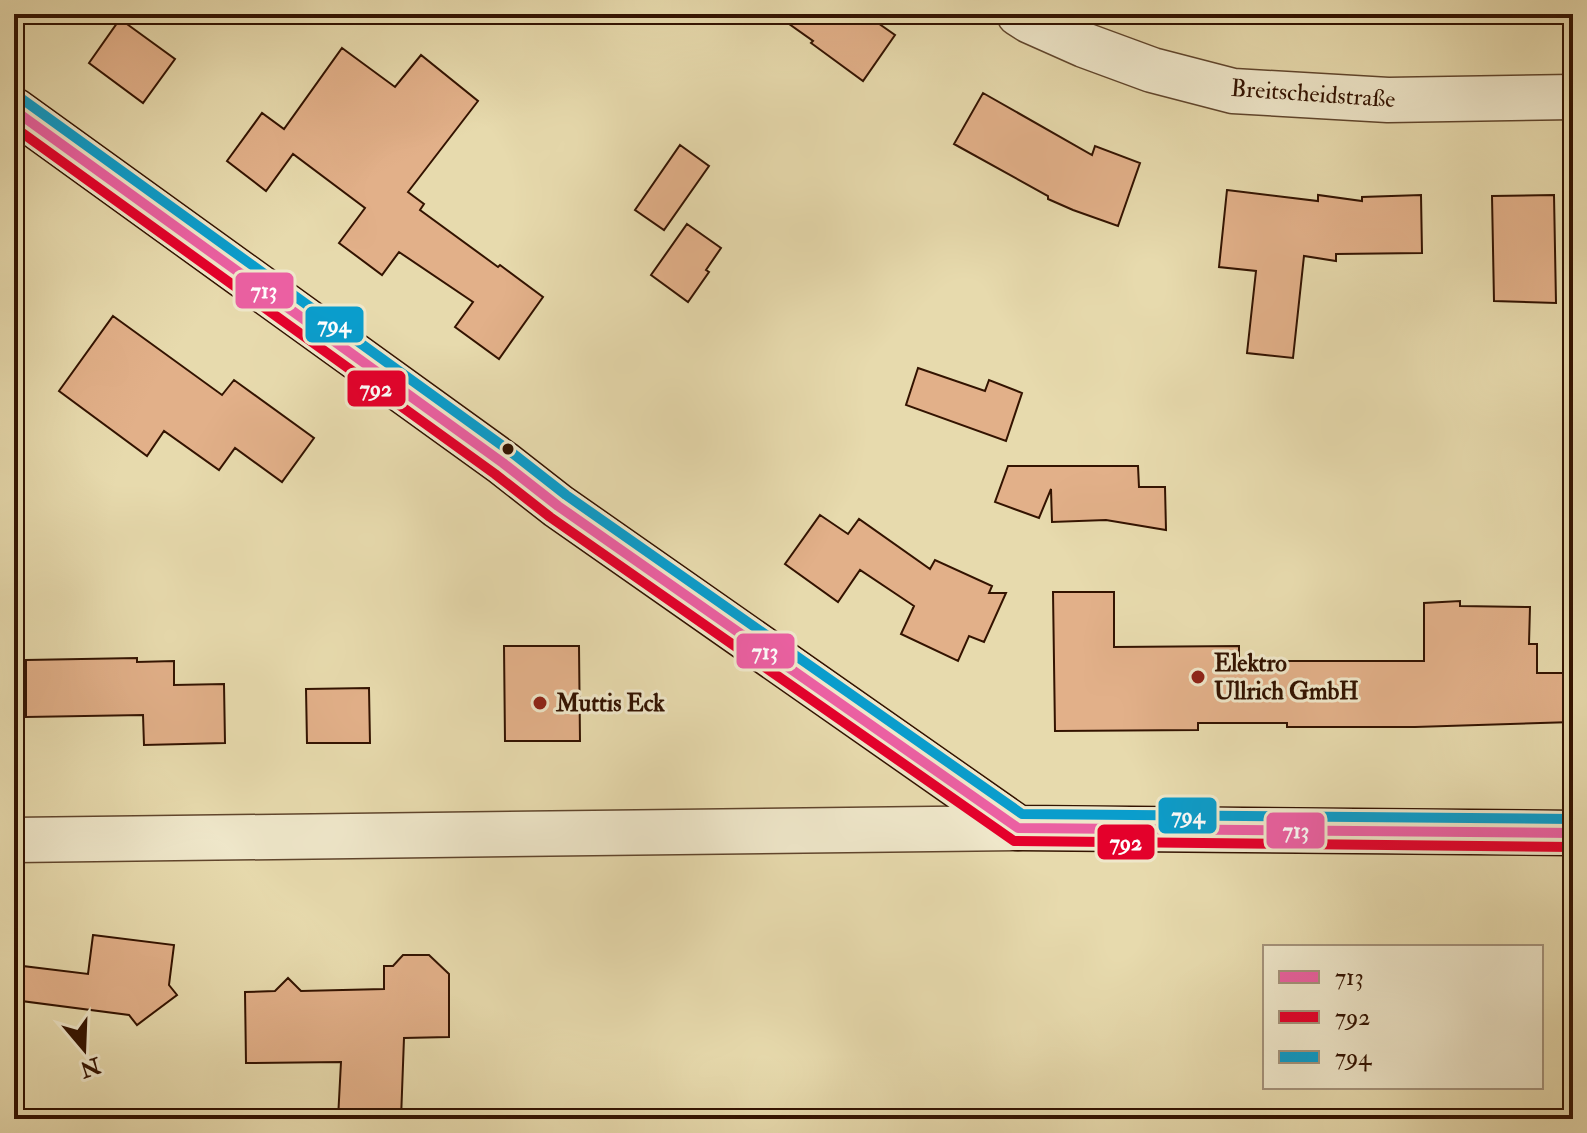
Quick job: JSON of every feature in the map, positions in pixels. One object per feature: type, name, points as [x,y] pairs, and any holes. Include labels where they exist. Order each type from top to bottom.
[{"type":"main road","name":"Breitscheidstraße","points":[[1019,14],[1084,45],[1152,70],[1233,91],[1388,100],[1573,97]]},
{"type":"main road","points":[[14,110],[558,506],[1018,828]]},
{"type":"main road","points":[[14,840],[1018,828],[1573,833]]},
{"type":"building","points":[[775,14],[865,14],[895,35],[863,81]]},
{"type":"building","points":[[120,19],[175,59],[143,103],[89,63]]},
{"type":"building","points":[[342,48],[395,87],[421,55],[478,101],[408,192],[424,204],[420,210],[543,297],[499,359],[455,327],[473,302],[399,252],[382,275],[339,243],[365,208],[293,154],[266,191],[227,161],[262,113],[284,129]]},
{"type":"building","points":[[983,93],[1092,155],[1095,146],[1140,163],[1118,226],[1048,199],[1048,196],[954,144]]},
{"type":"building","points":[[680,145],[709,166],[664,230],[635,210]]},
{"type":"building","points":[[1227,190],[1318,201],[1318,195],[1362,201],[1362,197],[1421,195],[1422,253],[1336,254],[1336,261],[1304,256],[1293,358],[1247,353],[1256,271],[1219,267]]},
{"type":"building","points":[[1554,195],[1556,303],[1494,301],[1492,196]]},
{"type":"building","points":[[687,224],[721,248],[688,302],[651,275]]},
{"type":"building","points":[[113,316],[222,395],[234,380],[314,438],[282,482],[235,448],[219,470],[164,431],[147,456],[59,391]]},
{"type":"building","points":[[918,368],[985,391],[989,380],[1022,393],[1006,441],[906,405]]},
{"type":"building","points":[[1008,466],[1138,466],[1139,487],[1165,487],[1166,530],[1106,520],[1052,522],[1051,489],[1039,518],[995,502]]},
{"type":"building","points":[[820,515],[848,534],[859,519],[930,569],[935,560],[992,586],[989,593],[1006,593],[984,642],[969,636],[958,661],[901,634],[914,606],[860,570],[838,602],[785,564]]},
{"type":"building","points":[[1053,592],[1114,592],[1114,647],[1239,646],[1239,661],[1424,661],[1424,603],[1460,601],[1460,606],[1530,607],[1529,644],[1537,644],[1537,673],[1573,673],[1573,722],[1415,727],[1198,723],[1198,730],[1055,731]]},
{"type":"building","name":"Muttis Eck","points":[[504,646],[579,646],[580,741],[505,741]]},
{"type":"building","points":[[137,658],[137,662],[174,661],[174,685],[224,684],[225,743],[144,745],[143,715],[26,717],[26,660]]},
{"type":"building","points":[[369,688],[370,743],[307,743],[306,689]]},
{"type":"building","points":[[93,935],[174,945],[169,985],[177,995],[137,1025],[129,1015],[14,1000],[14,965],[88,974]]},
{"type":"building","points":[[403,955],[429,955],[449,974],[449,1037],[404,1038],[401,1119],[338,1119],[341,1062],[246,1063],[245,992],[275,991],[288,978],[301,991],[384,989],[384,966],[393,966]]},
{"type":"transit line","name":"794","points":[[22,99],[566,495],[1022,814],[1573,819]]},
{"type":"transit line","name":"713","points":[[14,110],[558,506],[1018,828]]},
{"type":"transit line","name":"792","points":[[14,127],[495,474],[550,517],[1014,841],[1573,847]]},
{"type":"transit line","name":"713","points":[[1018,828],[1573,833]]},
{"type":"place","name":"Elektro Ullrich GmbH","points":[[1198,677]]},
{"type":"place","name":"Muttis Eck","points":[[540,703]]}]
